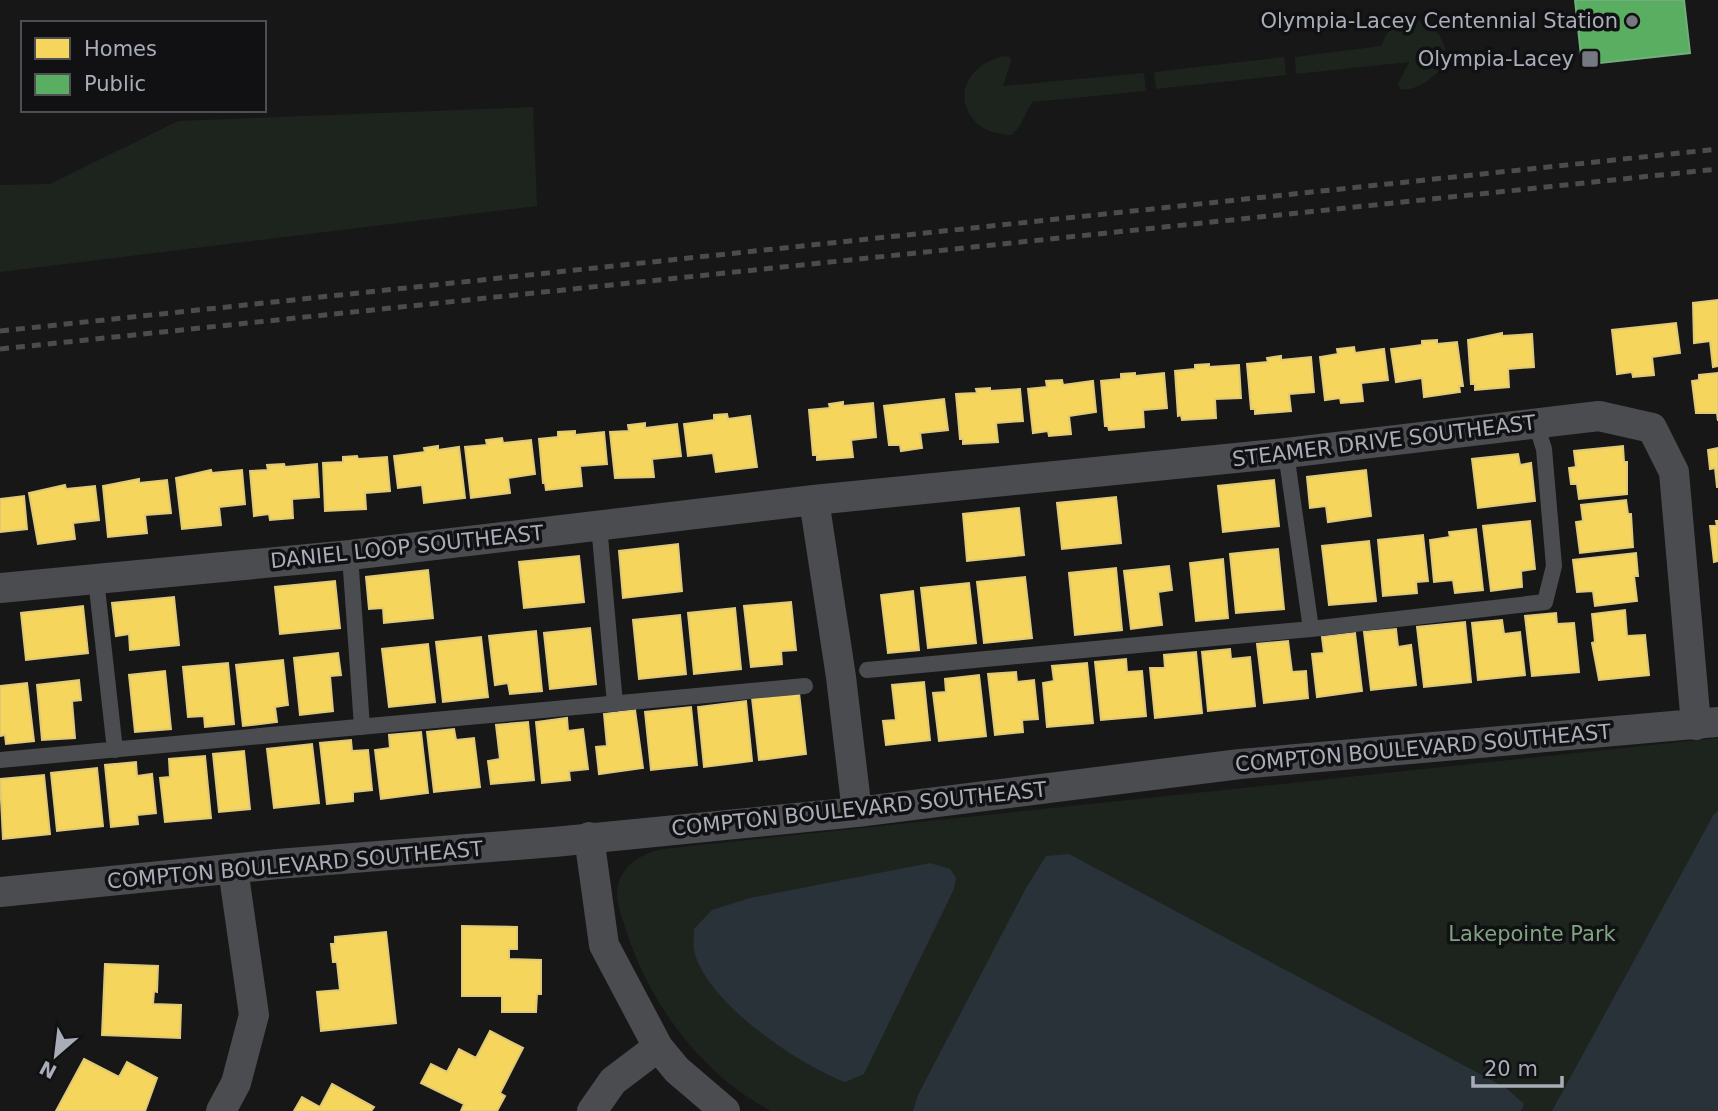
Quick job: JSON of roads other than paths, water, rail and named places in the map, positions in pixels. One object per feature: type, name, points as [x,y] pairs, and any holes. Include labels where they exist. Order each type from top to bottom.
[{"type":"street","name":"STEAMER DRIVE SOUTHEAST","points":[[814,500],[1286,453],[1599,416],[1652,428],[1674,472],[1707,723]]},
{"type":"street","name":"DANIEL LOOP SOUTHEAST","points":[[0,588],[350,555],[814,500]]},
{"type":"street","points":[[814,500],[839,664],[857,812]]},
{"type":"street","name":"COMPTON BOULEVARD SOUTHEAST","points":[[0,892],[857,812],[1240,764],[1707,723]]},
{"type":"street","points":[[589,837],[604,945],[658,1047],[677,1070],[725,1111]]},
{"type":"street","points":[[221,1111],[236,1083],[254,1015],[233,869]]},
{"type":"street","points":[[592,1111],[613,1081],[658,1047]]},
{"type":"lane","points":[[867,670],[1311,629],[1545,602],[1554,566],[1544,449],[1536,424]]},
{"type":"lane","points":[[1286,453],[1311,629]]},
{"type":"lane","points":[[599,525],[615,704]]},
{"type":"lane","points":[[350,555],[362,727]]},
{"type":"lane","points":[[96,579],[115,750]]},
{"type":"lane","points":[[0,760],[805,687]]},
{"type":"railway","points":[[0,331],[1718,149]]},
{"type":"railway","points":[[0,349],[1718,169]]},
{"type":"place","name":"Olympia-Lacey Centennial Station","points":[[1632,21]]},
{"type":"place","name":"Olympia-Lacey","points":[[1590,59]]},
{"type":"park label","name":"Lakepointe Park","points":[[1532,934]]}]
